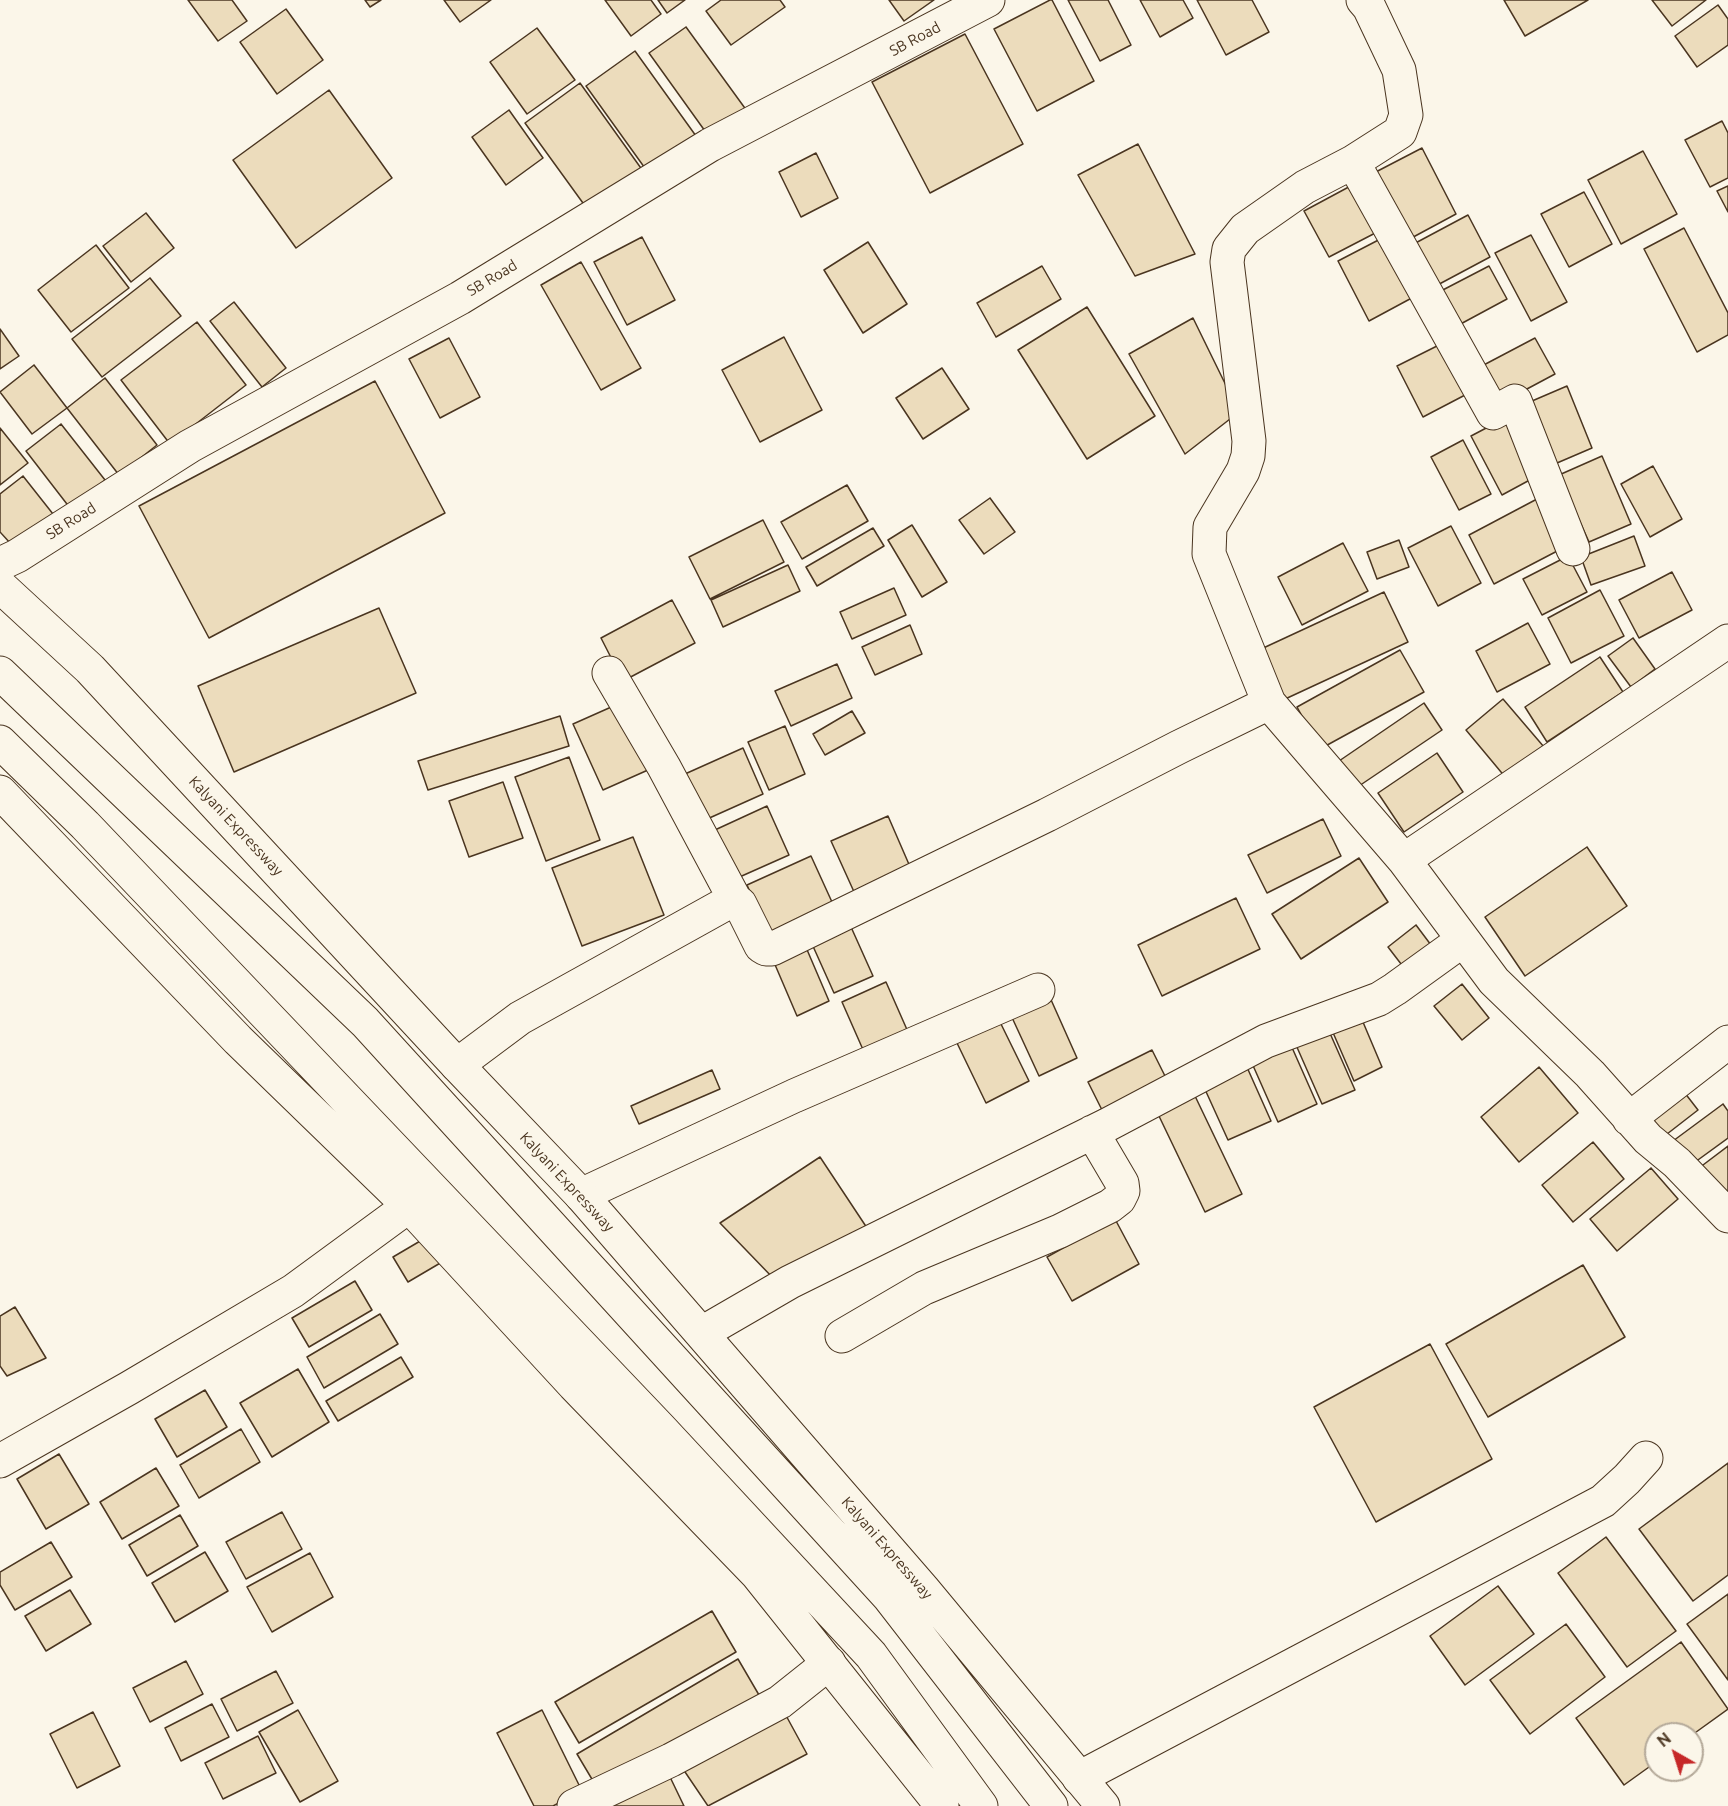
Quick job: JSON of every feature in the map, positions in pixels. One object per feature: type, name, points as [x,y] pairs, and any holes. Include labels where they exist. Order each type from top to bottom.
[{"type":"main road","name":"SB Road","points":[[0,564],[17,556],[190,446],[460,298],[710,145],[988,0]]},
{"type":"main road","points":[[1364,0],[1399,70],[1406,115],[1400,132],[1353,162],[1305,187],[1245,229],[1229,249],[1227,262],[1249,441],[1248,456],[1243,471],[1210,527],[1209,554],[1269,703],[1404,860],[1494,981],[1590,1074],[1648,1139],[1677,1163],[1728,1216]]},
{"type":"main road","points":[[1353,162],[1492,413],[1515,401],[1573,549]]},
{"type":"main road","name":"Kalyani Expressway","points":[[0,586],[90,669],[457,1065],[581,1195],[965,1638],[1103,1806]]},
{"type":"main road","points":[[1404,860],[1728,641]]},
{"type":"main road","points":[[0,673],[364,1022],[889,1597],[1051,1806]]},
{"type":"main road","points":[[609,673],[664,767],[761,946],[766,949],[772,949],[1047,815],[1269,703]]},
{"type":"main road","points":[[0,742],[85,825],[668,1437],[862,1646],[981,1806]]},
{"type":"main road","points":[[0,792],[238,1040],[409,1206],[574,1385],[757,1574],[942,1806]]},
{"type":"main road","points":[[457,1065],[520,1018],[735,900]]},
{"type":"main road","points":[[702,1333],[790,1282],[1092,1132],[1266,1041],[1379,999],[1463,940]]},
{"type":"main road","points":[[581,1195],[794,1096],[1038,990]]},
{"type":"main road","points":[[1629,1119],[1728,1042]]},
{"type":"main road","points":[[842,1336],[924,1288],[1060,1231],[1110,1206],[1119,1199],[1123,1191],[1122,1183],[1092,1132]]},
{"type":"main road","points":[[0,1461],[293,1291],[409,1206]]},
{"type":"main road","points":[[1079,1778],[1603,1501],[1646,1458]]},
{"type":"main road","points":[[574,1806],[671,1760],[780,1702],[829,1664]]},
{"type":"building","points":[[188,0],[232,0],[247,21],[218,41]]},
{"type":"building","points":[[365,0],[381,0],[370,7]]},
{"type":"building","points":[[444,0],[491,0],[460,22]]},
{"type":"building","points":[[605,0],[651,0],[661,14],[631,36]]},
{"type":"building","points":[[658,0],[685,0],[667,13]]},
{"type":"building","points":[[721,0],[780,0],[785,7],[731,45],[706,11]]},
{"type":"building","points":[[889,0],[934,0],[904,21]]},
{"type":"building","points":[[1050,0],[1094,81],[1037,111],[994,29]]},
{"type":"building","points":[[1068,0],[1108,0],[1131,45],[1100,61]]},
{"type":"building","points":[[1140,0],[1183,0],[1193,18],[1160,37]]},
{"type":"building","points":[[1197,0],[1252,0],[1269,32],[1226,55]]},
{"type":"building","points":[[1504,0],[1588,0],[1525,36]]},
{"type":"building","points":[[1652,0],[1706,0],[1672,26]]},
{"type":"building","points":[[1718,5],[1728,19],[1728,45],[1697,67],[1675,36]]},
{"type":"building","points":[[286,9],[323,60],[277,94],[240,42]]},
{"type":"building","points":[[686,27],[747,111],[710,138],[649,53]]},
{"type":"building","points":[[537,28],[575,80],[527,114],[490,62]]},
{"type":"building","points":[[965,34],[1023,144],[930,193],[872,82]]},
{"type":"building","points":[[635,51],[696,136],[647,171],[586,86]]},
{"type":"building","points":[[580,83],[643,171],[588,210],[525,123]]},
{"type":"building","points":[[329,90],[392,178],[296,248],[233,160]]},
{"type":"building","points":[[509,110],[543,158],[506,185],[472,137]]},
{"type":"building","points":[[1722,121],[1728,133],[1728,178],[1710,187],[1685,140]]},
{"type":"building","points":[[1138,144],[1195,254],[1135,276],[1078,175]]},
{"type":"building","points":[[1422,148],[1456,214],[1404,242],[1370,175]]},
{"type":"building","points":[[1643,151],[1677,214],[1621,244],[1588,180]]},
{"type":"building","points":[[816,153],[838,198],[801,217],[779,172]]},
{"type":"building","points":[[1358,182],[1383,229],[1329,257],[1304,211]]},
{"type":"building","points":[[1728,186],[1728,212],[1717,191]]},
{"type":"building","points":[[1584,192],[1612,244],[1569,267],[1541,214]]},
{"type":"building","points":[[146,213],[174,248],[131,282],[103,246]]},
{"type":"building","points":[[1468,215],[1490,257],[1430,289],[1408,247]]},
{"type":"building","points":[[1684,228],[1728,313],[1728,335],[1697,352],[1644,249]]},
{"type":"building","points":[[1390,234],[1421,293],[1369,321],[1338,261]]},
{"type":"building","points":[[1531,235],[1567,302],[1531,321],[1495,253]]},
{"type":"building","points":[[642,237],[675,300],[627,325],[594,262]]},
{"type":"building","points":[[868,242],[907,304],[863,333],[824,270]]},
{"type":"building","points":[[96,245],[129,288],[71,332],[38,290]]},
{"type":"building","points":[[581,262],[641,368],[601,390],[541,285]]},
{"type":"building","points":[[1042,266],[1061,299],[996,337],[977,303]]},
{"type":"building","points":[[1489,266],[1507,299],[1455,327],[1437,293]]},
{"type":"building","points":[[150,278],[181,316],[102,377],[72,339]]},
{"type":"building","points":[[234,302],[286,368],[262,387],[210,321]]},
{"type":"building","points":[[1087,307],[1155,416],[1087,459],[1018,350]]},
{"type":"building","points":[[1193,318],[1239,412],[1185,454],[1129,354]]},
{"type":"building","points":[[197,322],[246,385],[170,444],[121,380]]},
{"type":"building","points":[[0,329],[19,356],[0,369]]},
{"type":"building","points":[[784,337],[822,410],[760,442],[722,370]]},
{"type":"building","points":[[449,338],[480,397],[440,418],[409,359]]},
{"type":"building","points":[[1535,338],[1555,374],[1497,405],[1478,368]]},
{"type":"building","points":[[1441,344],[1467,394],[1423,417],[1397,366]]},
{"type":"building","points":[[34,365],[67,408],[32,434],[0,392]]},
{"type":"building","points":[[942,368],[969,409],[923,439],[896,398]]},
{"type":"building","points":[[105,378],[157,445],[119,475],[67,408]]},
{"type":"building","points":[[375,381],[445,513],[209,638],[139,506]]},
{"type":"building","points":[[1567,386],[1592,448],[1550,466],[1525,404]]},
{"type":"building","points":[[1509,416],[1539,475],[1502,495],[1471,436]]},
{"type":"building","points":[[61,424],[105,480],[70,508],[26,451]]},
{"type":"building","points":[[0,428],[28,463],[0,485]]},
{"type":"building","points":[[1463,440],[1491,494],[1459,510],[1431,457]]},
{"type":"building","points":[[1602,456],[1631,524],[1589,542],[1559,475]]},
{"type":"building","points":[[1653,466],[1682,519],[1650,537],[1621,484]]},
{"type":"building","points":[[23,476],[53,514],[11,544],[0,532],[0,494]]},
{"type":"building","points":[[847,485],[868,521],[802,559],[781,522]]},
{"type":"building","points":[[990,498],[1015,532],[984,554],[959,520]]},
{"type":"building","points":[[1537,499],[1563,548],[1494,584],[1469,535]]},
{"type":"building","points":[[763,520],[784,562],[710,599],[689,557]]},
{"type":"building","points":[[912,525],[947,582],[922,597],[888,540]]},
{"type":"building","points":[[1451,526],[1481,583],[1438,606],[1408,548]]},
{"type":"building","points":[[873,528],[884,546],[817,586],[806,567]]},
{"type":"building","points":[[1634,536],[1645,566],[1591,585],[1581,557]]},
{"type":"building","points":[[1399,540],[1409,567],[1377,579],[1367,552]]},
{"type":"building","points":[[1343,543],[1368,591],[1302,625],[1278,577]]},
{"type":"building","points":[[1568,556],[1587,592],[1542,615],[1523,579]]},
{"type":"building","points":[[788,565],[800,591],[723,627],[711,600]]},
{"type":"building","points":[[1672,572],[1692,610],[1639,638],[1619,600]]},
{"type":"building","points":[[894,588],[906,615],[852,639],[840,612]]},
{"type":"building","points":[[1600,590],[1624,636],[1571,663],[1548,618]]},
{"type":"building","points":[[1384,592],[1408,642],[1283,700],[1259,650]]},
{"type":"building","points":[[672,600],[695,643],[623,681],[601,638]]},
{"type":"building","points":[[379,608],[416,693],[234,772],[198,686]]},
{"type":"building","points":[[1528,623],[1550,664],[1497,692],[1476,651]]},
{"type":"building","points":[[910,625],[922,654],[875,675],[862,647]]},
{"type":"building","points":[[1633,638],[1655,669],[1631,687],[1608,656]]},
{"type":"building","points":[[1400,650],[1424,692],[1320,749],[1297,707]]},
{"type":"building","points":[[1600,657],[1623,692],[1547,742],[1525,707]]},
{"type":"building","points":[[837,664],[852,698],[791,726],[775,691]]},
{"type":"building","points":[[1503,699],[1544,747],[1506,778],[1466,730]]},
{"type":"building","points":[[1424,703],[1442,730],[1356,788],[1339,761]]},
{"type":"building","points":[[618,704],[648,770],[603,790],[573,724]]},
{"type":"building","points":[[852,711],[865,733],[825,755],[813,734]]},
{"type":"building","points":[[560,716],[569,746],[428,790],[418,761]]},
{"type":"building","points":[[785,726],[805,774],[769,790],[748,742]]},
{"type":"building","points":[[743,748],[763,794],[696,824],[676,778]]},
{"type":"building","points":[[1437,753],[1463,792],[1404,832],[1378,793]]},
{"type":"building","points":[[569,757],[600,840],[546,861],[515,777]]},
{"type":"building","points":[[503,782],[523,838],[469,857],[449,801]]},
{"type":"building","points":[[767,806],[789,855],[726,883],[704,835]]},
{"type":"building","points":[[888,816],[911,869],[855,894],[831,841]]},
{"type":"building","points":[[1323,819],[1341,856],[1267,893],[1248,855]]},
{"type":"building","points":[[633,837],[664,915],[582,946],[552,868]]},
{"type":"building","points":[[1587,847],[1627,906],[1525,976],[1485,917]]},
{"type":"building","points":[[811,856],[837,913],[772,942],[747,885]]},
{"type":"building","points":[[1359,858],[1388,902],[1301,959],[1272,914]]},
{"type":"building","points":[[1236,898],[1260,949],[1162,996],[1138,945]]},
{"type":"building","points":[[1416,925],[1437,953],[1408,973],[1388,947]]},
{"type":"building","points":[[851,927],[873,976],[834,993],[812,944]]},
{"type":"building","points":[[805,945],[829,1001],[797,1016],[773,960]]},
{"type":"building","points":[[886,982],[912,1041],[868,1061],[842,1002]]},
{"type":"building","points":[[1462,984],[1489,1018],[1462,1040],[1434,1006]]},
{"type":"building","points":[[1048,993],[1077,1058],[1039,1076],[1009,1011]]},
{"type":"building","points":[[1360,1015],[1382,1067],[1354,1081],[1331,1028]]},
{"type":"building","points":[[1000,1022],[1029,1081],[986,1103],[957,1043]]},
{"type":"building","points":[[1329,1031],[1355,1090],[1322,1104],[1296,1045]]},
{"type":"building","points":[[1290,1043],[1317,1104],[1278,1122],[1251,1061]]},
{"type":"building","points":[[1152,1050],[1170,1086],[1106,1118],[1088,1082]]},
{"type":"building","points":[[1246,1065],[1271,1121],[1228,1140],[1203,1085]]},
{"type":"building","points":[[1539,1067],[1578,1113],[1519,1162],[1481,1117]]},
{"type":"building","points":[[712,1070],[720,1089],[639,1124],[631,1106]]},
{"type":"building","points":[[1681,1088],[1698,1110],[1658,1141],[1641,1119]]},
{"type":"building","points":[[1195,1096],[1242,1194],[1205,1212],[1158,1114]]},
{"type":"building","points":[[1723,1104],[1728,1111],[1728,1138],[1691,1165],[1673,1141]]},
{"type":"building","points":[[1593,1142],[1624,1179],[1573,1222],[1542,1185]]},
{"type":"building","points":[[1728,1146],[1728,1207],[1699,1168]]},
{"type":"building","points":[[820,1157],[873,1237],[774,1279],[720,1223]]},
{"type":"building","points":[[1651,1168],[1678,1199],[1617,1251],[1590,1219]]},
{"type":"building","points":[[1115,1219],[1139,1264],[1072,1301],[1047,1257]]},
{"type":"building","points":[[427,1237],[442,1262],[408,1282],[393,1257]]},
{"type":"building","points":[[1583,1265],[1625,1337],[1488,1417],[1446,1344]]},
{"type":"building","points":[[355,1281],[372,1310],[309,1347],[292,1318]]},
{"type":"building","points":[[15,1307],[46,1358],[7,1376],[0,1366],[0,1316]]},
{"type":"building","points":[[380,1314],[398,1344],[324,1388],[307,1357]]},
{"type":"building","points":[[1430,1344],[1492,1459],[1376,1522],[1314,1407]]},
{"type":"building","points":[[401,1357],[413,1377],[338,1421],[326,1401]]},
{"type":"building","points":[[298,1369],[329,1422],[272,1457],[240,1403]]},
{"type":"building","points":[[205,1390],[227,1427],[177,1457],[155,1419]]},
{"type":"building","points":[[241,1429],[260,1462],[199,1498],[180,1465]]},
{"type":"building","points":[[59,1454],[89,1504],[46,1529],[17,1479]]},
{"type":"building","points":[[1728,1463],[1728,1575],[1693,1601],[1639,1529]]},
{"type":"building","points":[[156,1468],[179,1506],[122,1539],[100,1502]]},
{"type":"building","points":[[282,1512],[302,1549],[246,1579],[226,1542]]},
{"type":"building","points":[[180,1515],[198,1546],[147,1576],[129,1545]]},
{"type":"building","points":[[1606,1537],[1676,1631],[1627,1667],[1558,1573]]},
{"type":"building","points":[[51,1542],[72,1577],[15,1610],[0,1585],[0,1572]]},
{"type":"building","points":[[205,1552],[228,1591],[175,1622],[152,1583]]},
{"type":"building","points":[[310,1553],[333,1597],[272,1632],[247,1587]]},
{"type":"building","points":[[1498,1586],[1534,1634],[1465,1685],[1430,1636]]},
{"type":"building","points":[[70,1590],[91,1624],[46,1651],[25,1616]]},
{"type":"building","points":[[1728,1594],[1728,1680],[1687,1624]]},
{"type":"building","points":[[712,1611],[736,1652],[579,1743],[555,1702]]},
{"type":"building","points":[[1566,1624],[1605,1677],[1530,1734],[1490,1680]]},
{"type":"building","points":[[1681,1642],[1728,1709],[1704,1726],[1704,1722],[1644,1722],[1644,1771],[1624,1785],[1576,1718]]},
{"type":"building","points":[[738,1659],[759,1695],[599,1791],[577,1754]]},
{"type":"building","points":[[186,1661],[203,1694],[150,1722],[133,1688]]},
{"type":"building","points":[[276,1671],[293,1703],[237,1731],[221,1699]]},
{"type":"building","points":[[212,1704],[229,1737],[181,1761],[165,1728]]},
{"type":"building","points":[[298,1710],[338,1781],[300,1802],[259,1732]]},
{"type":"building","points":[[542,1710],[582,1791],[553,1806],[534,1806],[497,1733]]},
{"type":"building","points":[[783,1710],[807,1754],[708,1806],[681,1766]]},
{"type":"building","points":[[93,1712],[120,1766],[77,1788],[50,1734]]},
{"type":"building","points":[[258,1736],[276,1773],[223,1799],[205,1763]]},
{"type":"building","points":[[670,1777],[684,1806],[608,1806]]}]
